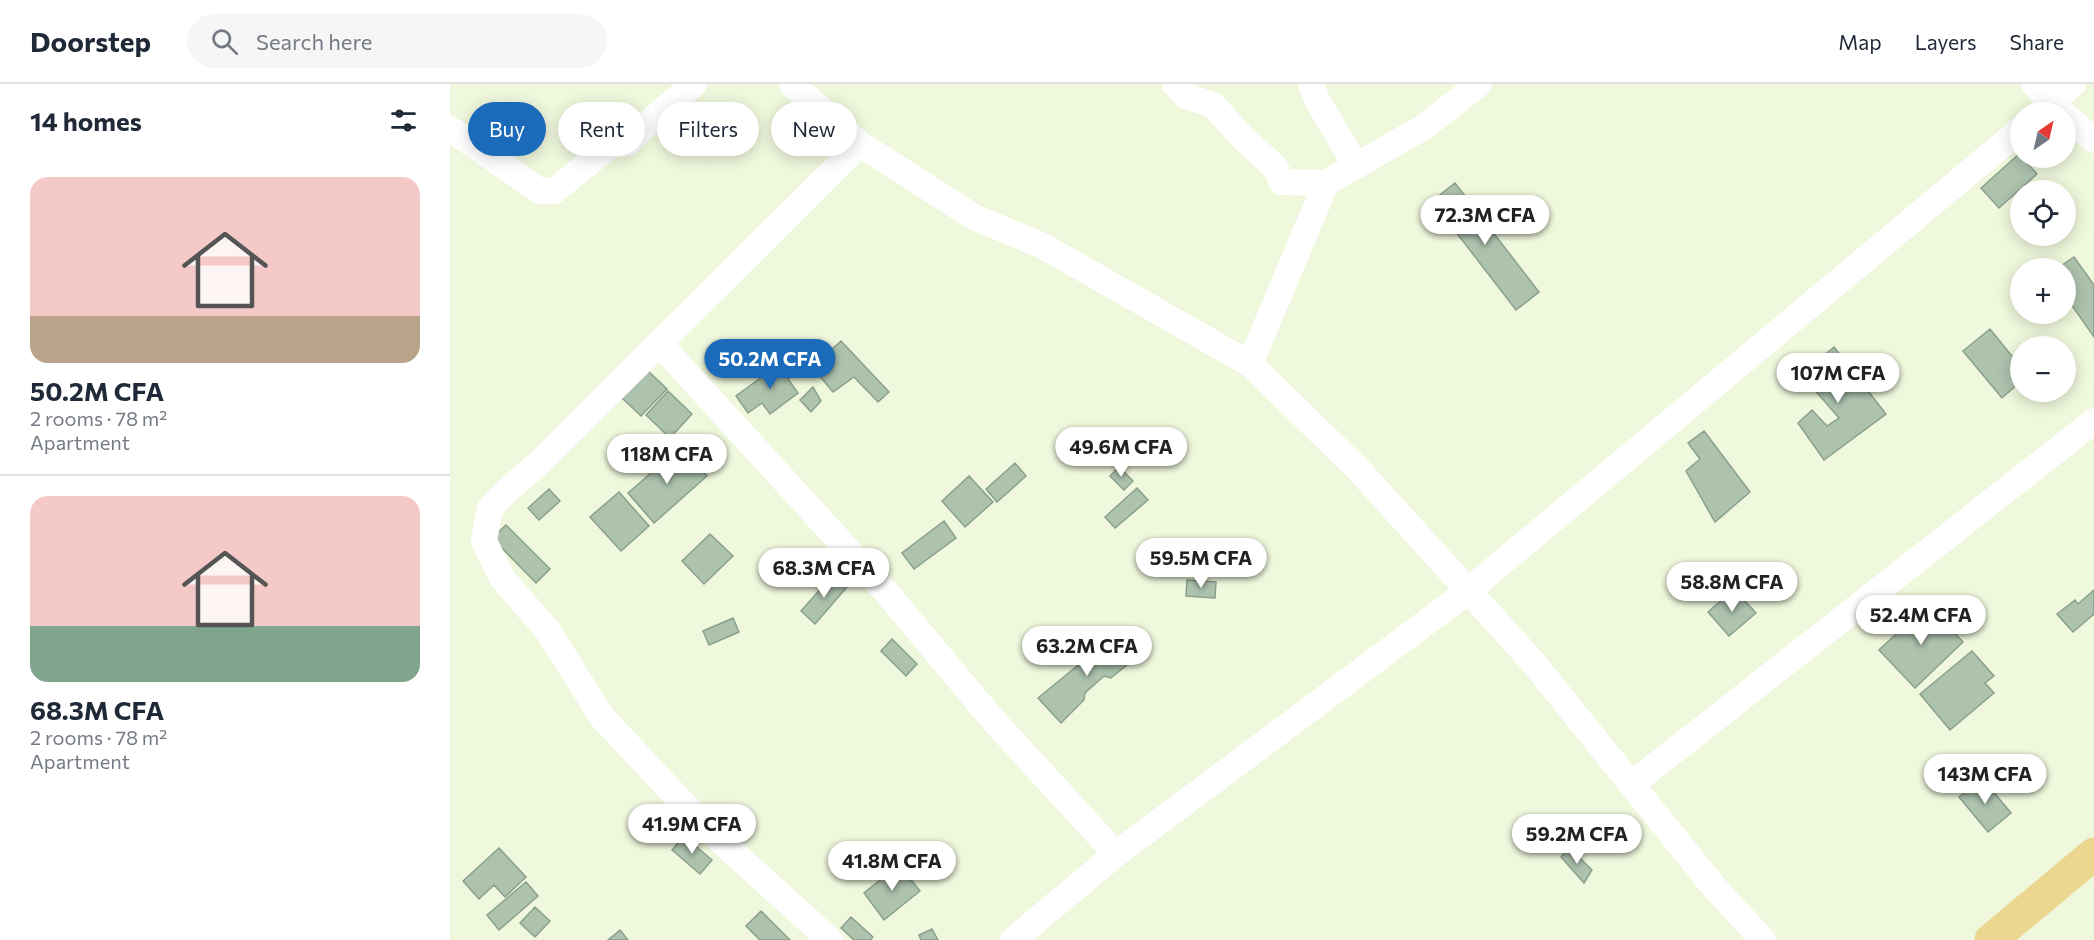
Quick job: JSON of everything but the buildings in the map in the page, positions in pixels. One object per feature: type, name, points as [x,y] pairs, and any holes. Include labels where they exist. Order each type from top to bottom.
[{"type":"highway","points":[[1991,940],[2094,854]]},
{"type":"street","points":[[450,129],[540,191],[554,191],[611,145],[628,143],[694,84]]},
{"type":"street","points":[[792,84],[860,144],[974,217],[1043,246],[1250,364],[1357,468],[1532,661],[1714,887],[1763,940]]},
{"type":"street","points":[[1175,84],[1186,96],[1213,105],[1244,139],[1275,166],[1282,182],[1326,183],[1424,127],[1479,84]]},
{"type":"street","points":[[1311,84],[1317,100],[1356,166]]},
{"type":"street","points":[[2034,84],[2048,102]]},
{"type":"street","points":[[2061,102],[2073,84]]},
{"type":"street","points":[[2076,127],[2094,140]]},
{"type":"street","points":[[1013,940],[1116,854],[1468,591],[2010,138]]},
{"type":"street","points":[[830,940],[703,825],[603,717],[548,631],[502,578],[484,541],[490,508],[660,344],[860,144]]},
{"type":"street","points":[[1250,364],[1326,183]]},
{"type":"street","points":[[660,344],[887,592],[994,721],[1116,854]]},
{"type":"street","points":[[1632,784],[2094,421]]}]
